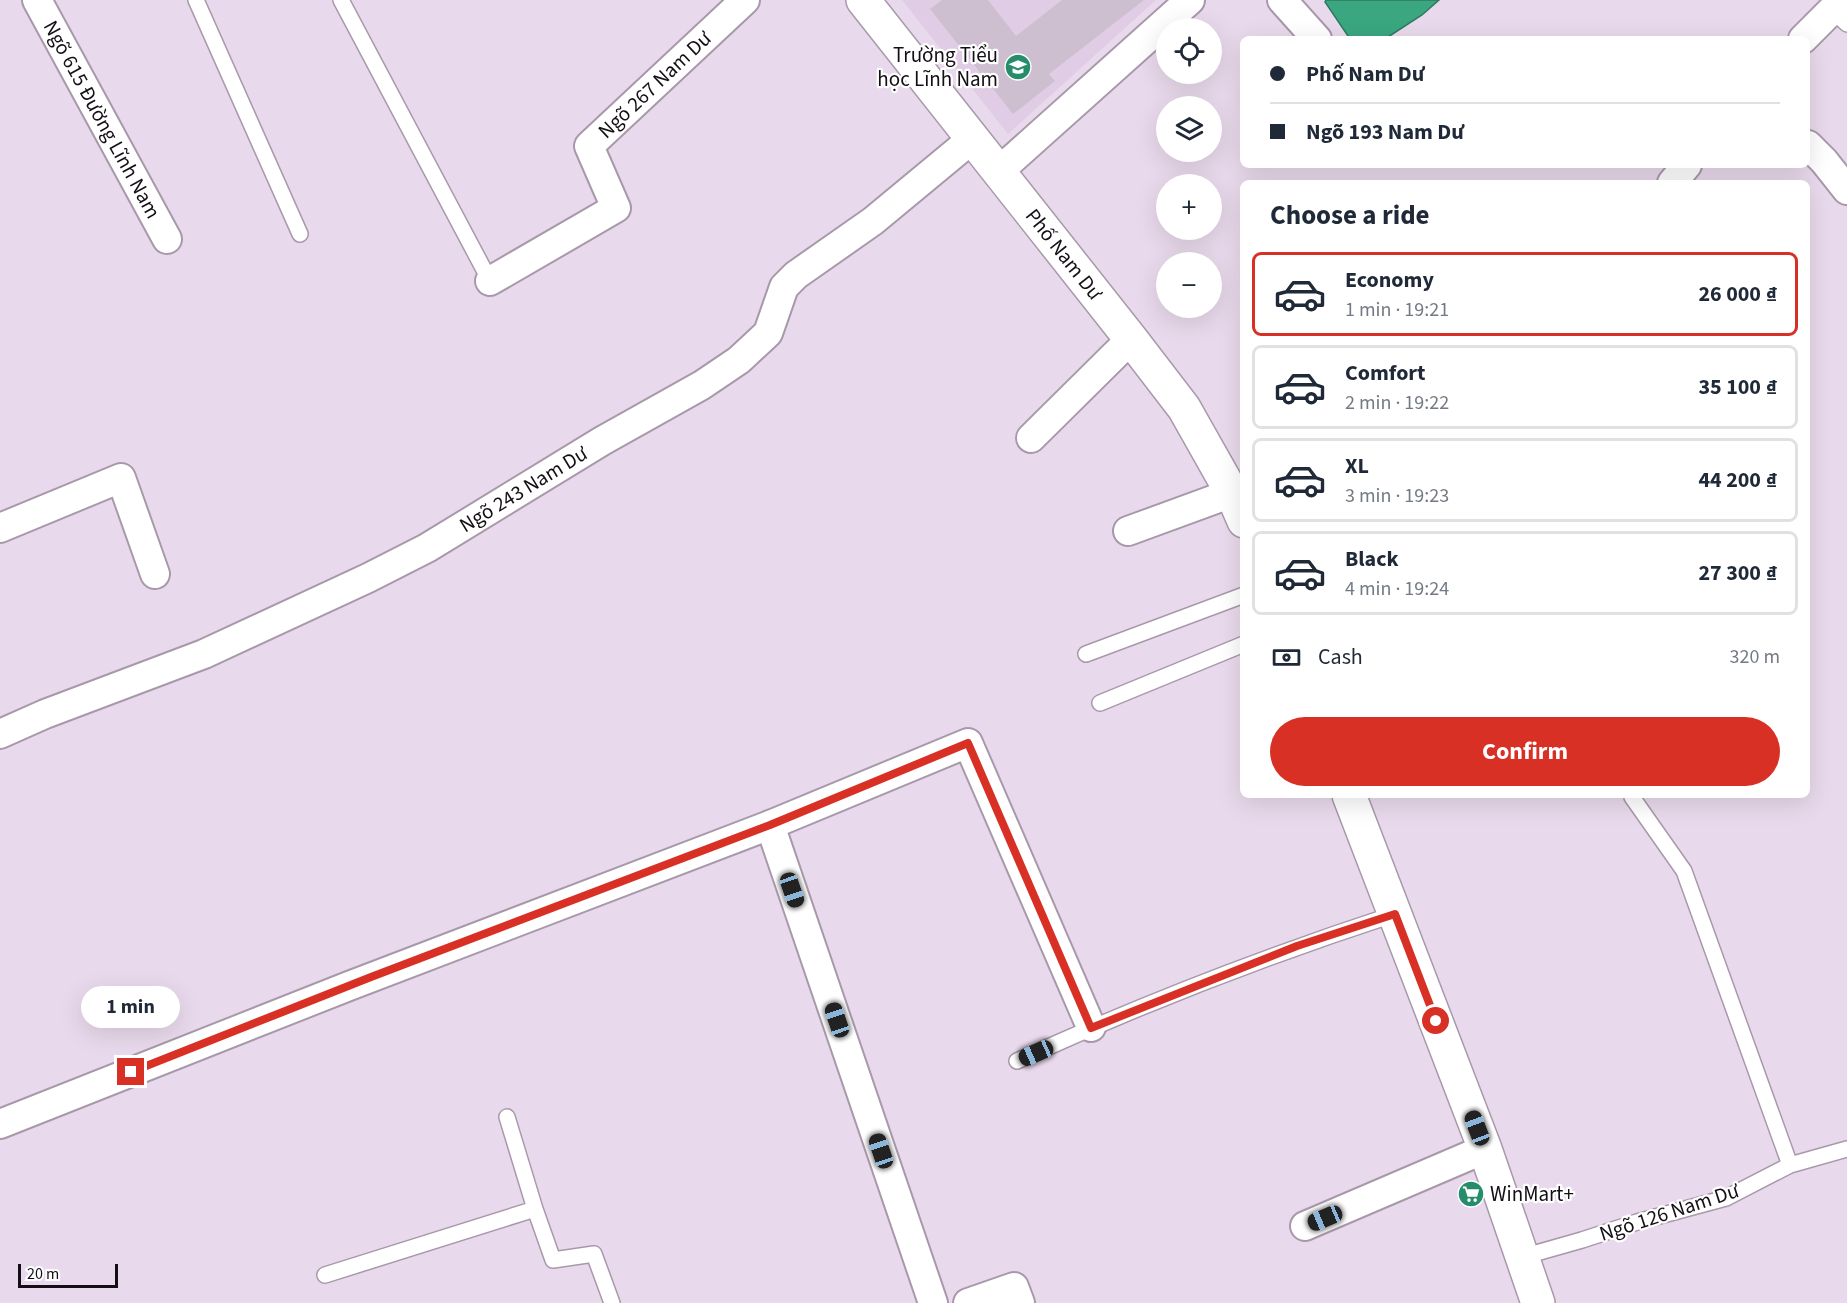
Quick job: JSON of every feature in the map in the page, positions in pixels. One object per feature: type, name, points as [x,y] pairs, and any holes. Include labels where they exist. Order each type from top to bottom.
[{"type":"street","name":"Ngõ 615 Đường Lĩnh Nam","points":[[37,0],[167,239]]},
{"type":"street","name":"Ngõ 267 Nam Dư","points":[[490,281],[616,208],[589,146],[745,0]]},
{"type":"street","name":"Phố Nam Dư","points":[[863,0],[1184,408],[1238,507]]},
{"type":"street","points":[[998,172],[1190,0]]},
{"type":"street","points":[[1282,0],[1314,36]]},
{"type":"street","points":[[1807,36],[1842,11]]},
{"type":"street","name":"Ngõ 243 Nam Dư","points":[[0,734],[45,714],[204,654],[378,573],[427,548],[602,441],[702,385],[739,360],[768,333],[784,287],[796,275],[873,221],[972,139]]},
{"type":"street","points":[[1810,147],[1847,190]]},
{"type":"street","points":[[1674,180],[1684,168]]},
{"type":"street","points":[[1031,438],[1131,339]]},
{"type":"street","points":[[0,528],[121,478],[155,574]]},
{"type":"street","points":[[1128,531],[1238,507]]},
{"type":"street","points":[[0,1125],[360,982],[770,825],[968,743],[1091,1028]]},
{"type":"street","points":[[1350,798],[1485,1149],[1538,1303]]},
{"type":"street","points":[[770,825],[933,1303]]},
{"type":"street","points":[[1305,1226],[1485,1149]]},
{"type":"street","points":[[968,1303],[1014,1287],[1020,1303]]},
{"type":"lane","points":[[196,0],[300,234]]},
{"type":"lane","points":[[340,0],[490,281]]},
{"type":"lane","points":[[1086,654],[1240,596]]},
{"type":"lane","points":[[1100,703],[1240,646]]},
{"type":"lane","points":[[1633,798],[1684,871],[1790,1165]]},
{"type":"lane","points":[[1017,1061],[1091,1028],[1297,946],[1395,914]]},
{"type":"lane","points":[[507,1117],[553,1260],[594,1254],[612,1303]]},
{"type":"lane","name":"Ngõ 126 Nam Dư","points":[[1522,1257],[1726,1198],[1790,1165],[1847,1149]]},
{"type":"lane","points":[[325,1275],[535,1209]]},
{"type":"shaded area","name":"Trường Tiểu học Lĩnh Nam","points":[[902,0],[1156,0],[1008,134]]},
{"type":"shaded area","points":[[1326,0],[1439,0],[1422,15],[1390,36],[1348,36],[1325,2]]},
{"type":"building","name":"Trường Tiểu học Lĩnh Nam","points":[[942,0],[988,0],[1016,36],[1062,0],[1144,0],[1049,74],[1055,81],[1013,114],[930,9]]},
{"type":"place","name":"Trường Tiểu học Lĩnh Nam","points":[[1018,67]]},
{"type":"place","name":"WinMart+","points":[[1471,1194]]},
{"type":"route","points":[[131,1072],[371,977],[770,825],[968,743],[1091,1028],[1297,946],[1395,914],[1436,1021]]}]
